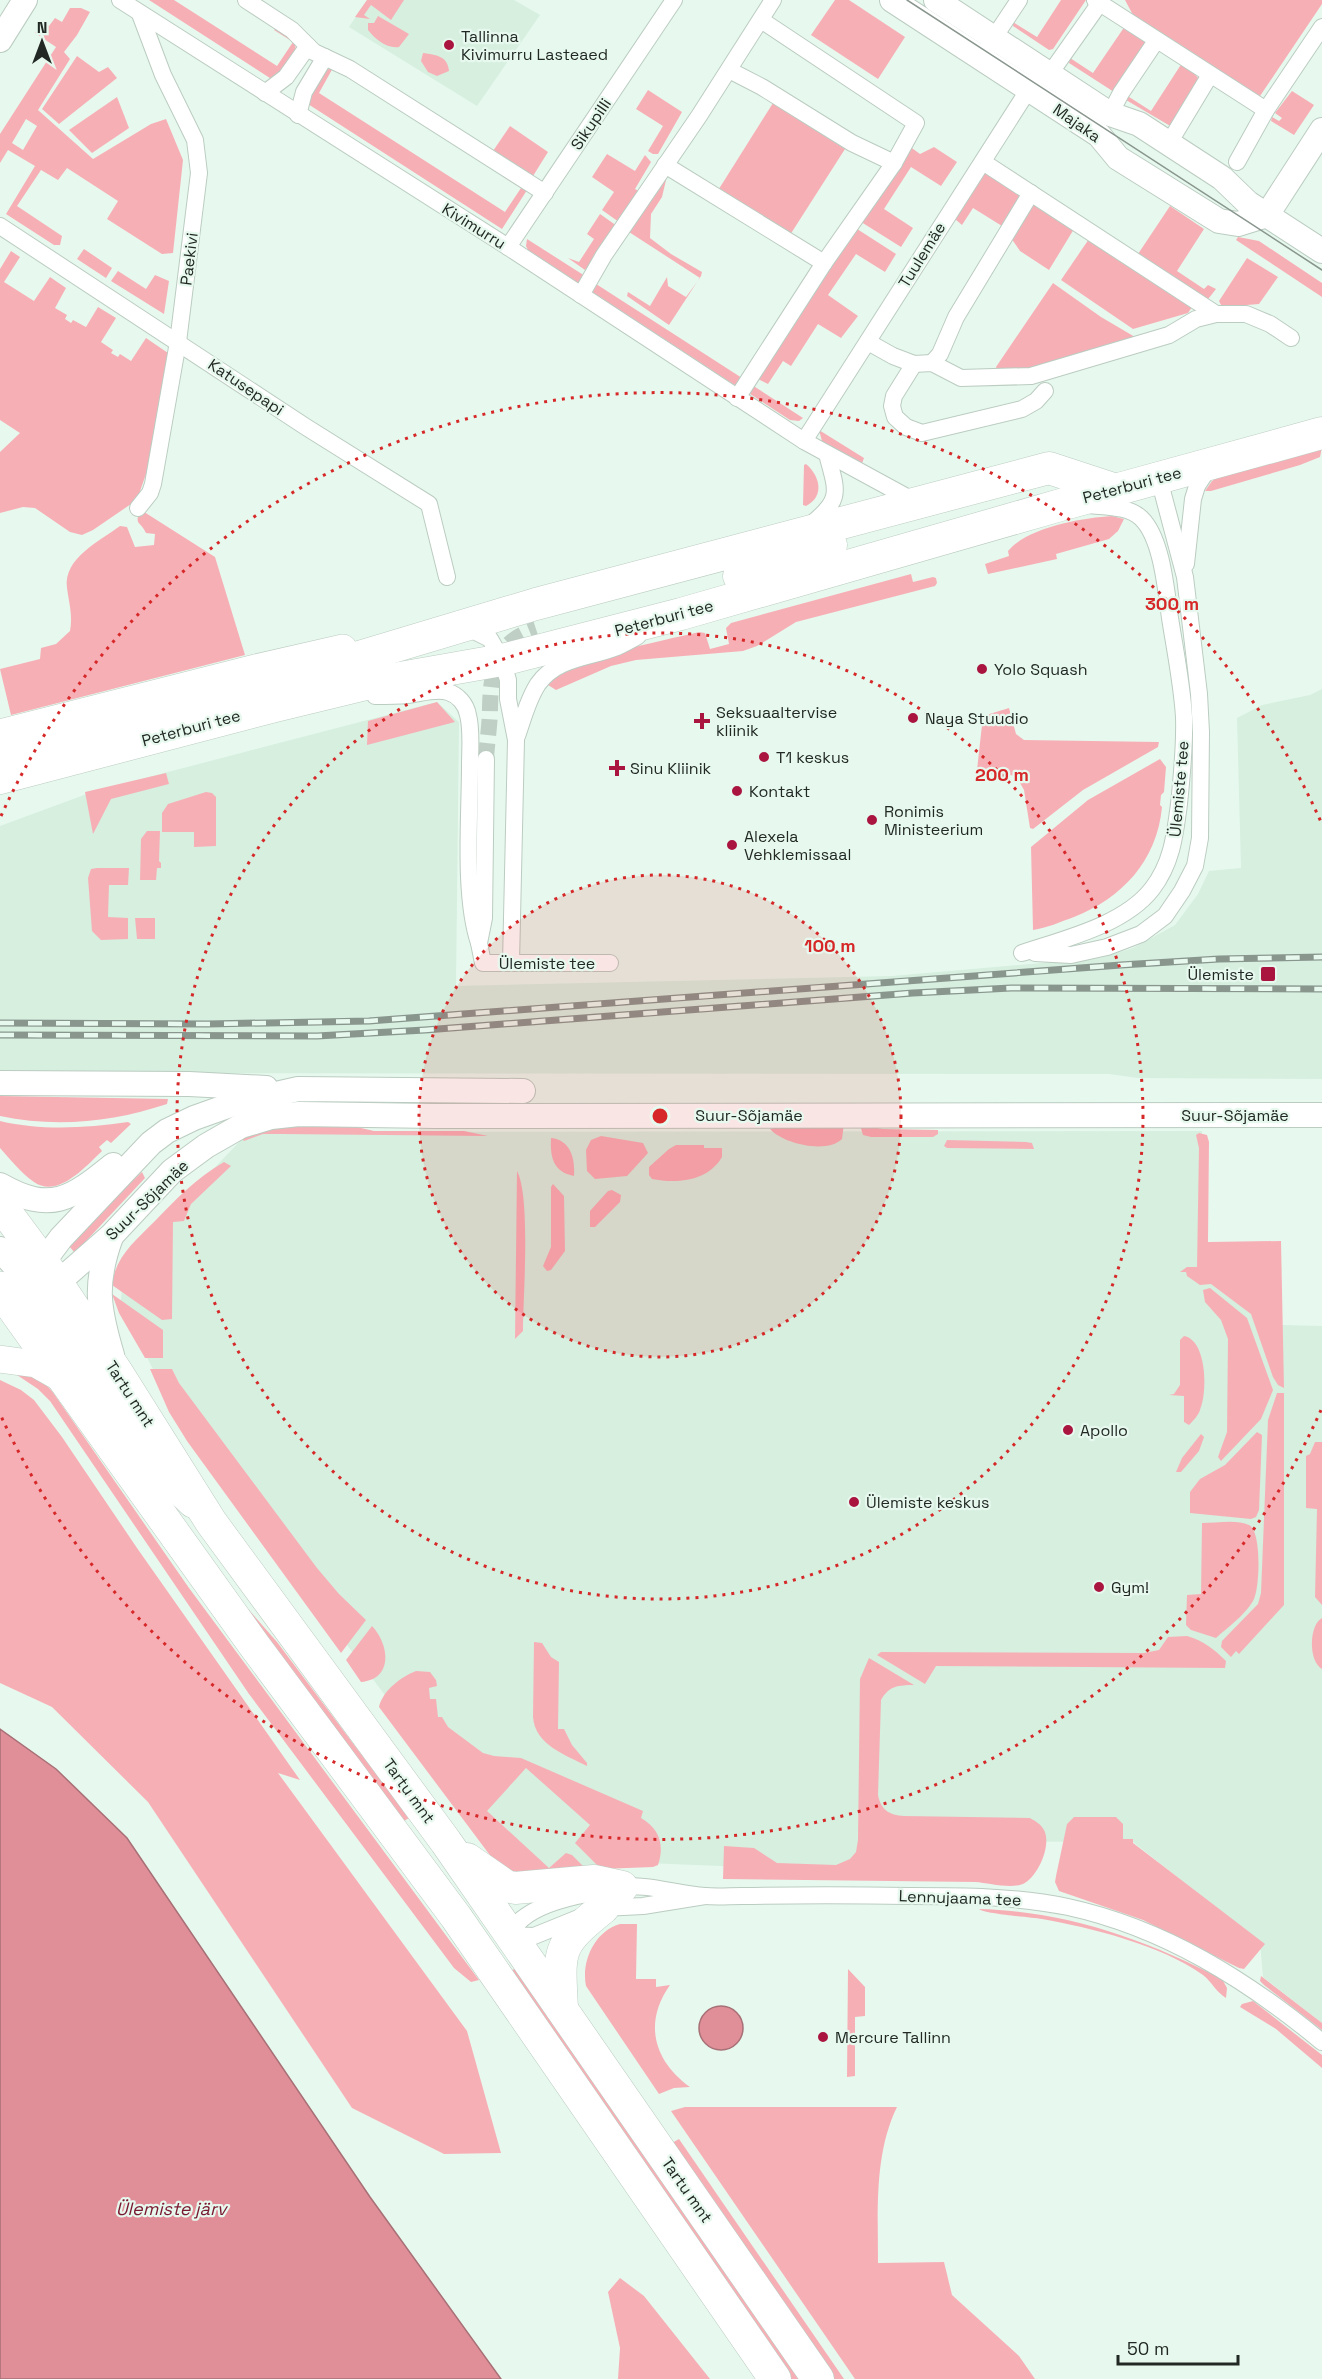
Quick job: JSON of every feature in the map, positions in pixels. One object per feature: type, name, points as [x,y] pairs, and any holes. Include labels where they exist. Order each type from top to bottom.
[{"type":"highway","name":"Peterburi tee","points":[[0,778],[366,684],[502,660],[681,614],[1322,433]]},
{"type":"highway","name":"Peterburi tee","points":[[0,754],[309,672],[536,604],[1036,472]]},
{"type":"highway","points":[[536,629],[732,578],[842,542],[958,511],[1036,472],[1116,490]]},
{"type":"highway","points":[[0,800],[375,696],[454,669]]},
{"type":"highway","name":"Tartu mnt","points":[[0,1204],[25,1289],[67,1382],[254,1645],[456,1917],[775,2379]]},
{"type":"highway","name":"Tartu mnt","points":[[25,1289],[118,1374],[211,1522],[446,1842],[818,2379]]},
{"type":"highway","points":[[446,1842],[506,1886],[515,1888],[594,1881],[613,1898],[567,1940],[561,1959],[562,2009]]},
{"type":"highway","points":[[456,1917],[485,1932],[511,1935],[498,1954],[496,1977]]},
{"type":"main road","points":[[0,40],[25,0]]},
{"type":"main road","name":"Majaka","points":[[892,0],[1110,114],[1138,124],[1227,181],[1259,218],[1322,251]]},
{"type":"main road","name":"Majaka","points":[[936,0],[987,48]]},
{"type":"main road","name":"Majaka","points":[[1040,78],[1099,135],[1119,158],[1211,217],[1230,224],[1259,218]]},
{"type":"main road","points":[[1259,218],[1322,130]]},
{"type":"main road","points":[[0,734],[255,668],[387,638],[454,629]]},
{"type":"main road","points":[[0,1083],[189,1084],[298,1089]]},
{"type":"main road","name":"Suur-Sõjamäe","points":[[25,1289],[60,1238],[151,1143],[167,1131],[194,1118],[236,1103],[298,1089],[523,1092]]},
{"type":"main road","name":"Suur-Sõjamäe","points":[[25,1289],[112,1235],[172,1171],[224,1135],[241,1126],[271,1117],[299,1114],[1322,1115]]},
{"type":"main road","points":[[0,1185],[17,1195],[45,1202],[63,1198],[78,1192],[122,1158],[151,1143]]},
{"type":"main road","points":[[112,1235],[102,1262],[99,1284],[101,1318],[118,1374]]},
{"type":"main road","points":[[25,1289],[160,1474],[211,1522]]},
{"type":"main road","points":[[0,1359],[36,1365],[67,1382]]},
{"type":"street","name":"Kivimurru","points":[[120,0],[508,247],[804,441],[917,502]]},
{"type":"street","points":[[246,0],[292,30],[308,46],[325,57],[350,69],[545,193]]},
{"type":"street","name":"Sikupilli","points":[[508,247],[674,0]]},
{"type":"street","points":[[580,295],[604,255],[729,70],[773,0]]},
{"type":"street","points":[[987,48],[1019,0]]},
{"type":"street","points":[[1099,1],[1156,41],[1266,110]]},
{"type":"street","name":"Tuulemäe","points":[[804,441],[982,162],[1040,78],[1099,1]]},
{"type":"street","name":"Paekivi","points":[[138,508],[150,493],[153,484],[178,342],[199,173],[195,140],[163,75],[140,14]]},
{"type":"street","points":[[737,398],[825,263],[894,163],[915,123],[761,20]]},
{"type":"street","points":[[1238,162],[1266,110],[1322,27]]},
{"type":"street","points":[[1110,114],[1121,93],[1156,41]]},
{"type":"street","points":[[265,93],[286,77],[308,46]]},
{"type":"street","points":[[298,115],[304,92],[325,57]]},
{"type":"street","points":[[729,70],[762,87],[852,143],[894,163]]},
{"type":"street","points":[[1169,143],[1210,75]]},
{"type":"street","points":[[982,162],[1216,314]]},
{"type":"street","points":[[664,165],[825,263]]},
{"type":"street","points":[[932,363],[940,354],[957,317],[1031,193]]},
{"type":"street","name":"Katusepapi","points":[[0,226],[306,427],[429,504],[447,578]]},
{"type":"street","points":[[868,342],[893,356],[914,364],[932,363],[961,378],[1031,376],[1169,335],[1196,319],[1216,314],[1246,314],[1270,324],[1291,338]]},
{"type":"street","points":[[914,364],[894,396],[892,406],[895,417],[906,427],[922,433],[1022,409],[1036,401],[1045,391]]},
{"type":"street","points":[[800,534],[825,514],[834,500],[836,490],[827,454]]},
{"type":"street","name":"Ülemiste tee","points":[[1185,577],[1193,499],[1197,486],[1214,462]]},
{"type":"street","name":"Ülemiste tee","points":[[1064,504],[1126,510],[1141,518],[1150,530],[1155,541],[1167,596],[1184,714],[1174,841],[1165,870],[1143,899],[1128,910],[1084,933],[1022,953],[1071,955],[1107,947],[1141,934],[1165,916],[1195,866],[1200,838],[1200,694],[1185,577],[1158,479]]},
{"type":"street","points":[[516,740],[525,710],[539,683],[555,668],[573,659],[616,647],[681,614]]},
{"type":"street","points":[[454,629],[474,631],[490,639],[502,660],[508,680],[508,699],[516,740],[511,963]]},
{"type":"street","points":[[375,696],[448,692],[458,697],[465,706],[469,716],[470,750],[470,888],[474,924],[479,943]]},
{"type":"street","points":[[479,943],[484,918],[486,759]]},
{"type":"street","name":"Ülemiste tee","points":[[479,943],[483,963],[610,963]]},
{"type":"street","name":"Lennujaama tee","points":[[705,1896],[643,1906],[613,1898],[552,1904],[520,1920],[511,1935],[534,1936],[613,1898],[646,1887],[705,1896],[993,1896],[1069,1908],[1150,1933],[1194,1953],[1245,1983],[1322,2042]]},
{"type":"shaded area","points":[[149,0],[174,0],[277,66],[293,42],[274,30],[278,25],[295,42],[296,52],[273,80]]},
{"type":"shaded area","name":"Tallinna Kivimurru Lasteaed","points":[[367,0],[514,0],[540,15],[477,106],[349,27]]},
{"type":"shaded area","points":[[367,0],[404,0],[391,20],[371,5],[364,15],[370,19],[355,17]]},
{"type":"shaded area","points":[[835,0],[849,0],[905,37],[878,79],[811,35]]},
{"type":"shaded area","points":[[1061,0],[1086,0],[1053,49],[1049,50],[1013,26],[1013,22],[1037,37]]},
{"type":"shaded area","points":[[1125,0],[1322,0],[1322,4],[1258,99],[1133,15]]},
{"type":"shaded area","points":[[70,8],[81,8],[90,12],[64,52],[70,59],[38,110],[93,159],[151,124],[166,119],[183,160],[173,253],[162,254],[107,219],[118,201],[67,168],[58,180],[41,170],[17,206],[62,236],[60,245],[54,245],[6,214],[35,166],[8,150],[0,163],[0,134],[56,47],[35,33],[42,21],[49,26],[55,18],[62,22]],"holes":[[[26,119],[37,126],[23,150],[12,143]]]},
{"type":"shaded area","points":[[378,16],[409,34],[399,47],[382,43],[368,30],[368,23],[374,23]]},
{"type":"shaded area","points":[[1125,26],[1147,42],[1114,92],[1069,63],[1070,58],[1093,73]]},
{"type":"shaded area","points":[[423,53],[444,59],[449,71],[437,76],[428,72],[421,61]]},
{"type":"shaded area","points":[[77,56],[99,72],[108,67],[117,78],[59,124],[42,109]]},
{"type":"shaded area","points":[[1182,63],[1199,79],[1172,127],[1126,100],[1126,95],[1151,111]]},
{"type":"shaded area","points":[[334,66],[319,93],[505,212],[521,188],[505,178],[507,173],[529,187],[502,229],[308,104],[310,93],[316,82],[324,72]]},
{"type":"shaded area","points":[[648,90],[682,112],[658,154],[648,151],[663,126],[636,109]]},
{"type":"shaded area","points":[[1292,91],[1314,105],[1294,135],[1271,121],[1272,117],[1279,121],[1282,118],[1275,113]]},
{"type":"shaded area","points":[[117,97],[129,128],[92,153],[69,130]]},
{"type":"shaded area","points":[[773,103],[845,149],[790,235],[717,192]]},
{"type":"shaded area","points":[[510,126],[548,152],[533,176],[493,151]]},
{"type":"shaded area","points":[[909,146],[920,154],[934,147],[957,162],[941,186],[911,167],[884,209],[913,228],[901,247],[858,220]]},
{"type":"shaded area","points":[[607,154],[635,171],[645,155],[651,162],[635,189],[640,192],[619,222],[602,210],[614,192],[592,177]]},
{"type":"shaded area","points":[[985,173],[1023,196],[1002,226],[973,208],[962,225],[955,219]]},
{"type":"shaded area","points":[[667,176],[662,197],[651,214],[650,238],[671,254],[702,272],[700,278],[629,232]]},
{"type":"shaded area","points":[[1033,201],[1074,229],[1049,270],[1020,251],[1011,238]]},
{"type":"shaded area","points":[[1170,206],[1204,229],[1177,271],[1204,289],[1208,285],[1216,289],[1205,303],[1138,254]]},
{"type":"shaded area","points":[[600,214],[617,226],[585,270],[568,258],[579,262],[594,239],[587,234]]},
{"type":"shaded area","points":[[854,227],[896,254],[885,272],[856,254],[828,295],[858,316],[841,338],[818,324],[791,366],[783,361],[768,384],[754,377]]},
{"type":"shaded area","points":[[1091,236],[1194,304],[1188,313],[1133,329],[1061,280]]},
{"type":"shaded area","points":[[1238,237],[1259,241],[1322,283],[1322,297],[1236,240]]},
{"type":"shaded area","points":[[527,239],[585,276],[581,285],[528,250]]},
{"type":"shaded area","points":[[84,249],[112,268],[106,278],[77,259]]},
{"type":"shaded area","points":[[11,251],[20,257],[4,282],[34,301],[50,277],[66,288],[55,308],[67,315],[65,319],[71,323],[73,320],[86,327],[98,307],[116,318],[101,342],[113,350],[111,353],[118,357],[120,354],[131,361],[146,338],[168,353],[152,457],[139,494],[131,504],[82,535],[70,532],[35,508],[23,507],[0,513],[0,452],[20,433],[0,420],[0,269]]},
{"type":"shaded area","points":[[1247,258],[1278,277],[1259,304],[1222,307],[1219,301]]},
{"type":"shaded area","points":[[118,271],[146,289],[155,275],[169,281],[164,314],[111,281]]},
{"type":"shaded area","points":[[667,277],[668,286],[686,297],[697,282],[669,325],[627,296],[628,292],[650,306]]},
{"type":"shaded area","points":[[593,282],[742,378],[736,386],[589,290]]},
{"type":"shaded area","points":[[1053,283],[1101,317],[1135,337],[1040,368],[998,373],[996,367]]},
{"type":"shaded area","points":[[752,385],[803,418],[799,421],[790,420],[747,392]]},
{"type":"shaded area","points":[[819,430],[864,458],[861,466],[822,441]]},
{"type":"shaded area","points":[[1322,447],[1320,457],[1300,465],[1205,491],[1212,481],[1221,475]]},
{"type":"shaded area","points":[[806,464],[815,474],[818,491],[812,502],[806,506],[803,505],[804,465]]},
{"type":"shaded area","points":[[141,510],[215,557],[245,655],[11,715],[0,669],[40,659],[41,648],[56,644],[70,631],[71,615],[67,577],[84,551],[120,526],[127,527],[135,547],[154,545],[155,534],[146,533],[138,521]]},
{"type":"shaded area","points":[[1112,516],[1124,519],[1118,531],[1109,539],[1056,554],[1057,559],[988,574],[985,564],[1009,556],[1008,551],[1028,536],[1056,525]]},
{"type":"shaded area","points":[[911,574],[913,582],[933,577],[936,578],[937,583],[935,586],[796,622],[757,646],[743,651],[636,660],[611,666],[556,690],[548,685],[577,666],[597,658],[699,632],[705,633],[710,649],[729,644],[726,628],[731,623]]},
{"type":"shaded area","points":[[1322,689],[1322,1079],[1138,1078],[1109,1074],[0,1073],[0,826],[95,791],[437,702],[459,722],[456,986],[892,976],[1100,958],[1133,948],[1175,925],[1198,894],[1209,871],[1241,868],[1237,718],[1262,705],[1310,695]]},
{"type":"shaded area","points":[[437,702],[455,722],[367,745],[368,721]]},
{"type":"shaded area","points":[[1009,708],[1016,734],[1024,740],[1159,742],[1158,747],[1083,790],[1033,829],[1030,828],[1024,790],[1016,776],[977,770],[983,716]]},
{"type":"shaded area","points":[[1160,759],[1166,767],[1164,792],[1161,795],[1160,805],[1162,807],[1159,826],[1145,861],[1122,888],[1091,909],[1054,925],[1033,930],[1031,847],[1088,800]]},
{"type":"shaded area","points":[[166,773],[169,784],[111,799],[93,834],[85,792]]},
{"type":"shaded area","points":[[206,792],[216,797],[216,846],[194,847],[194,832],[162,832],[162,813],[168,804]]},
{"type":"shaded area","points":[[147,831],[160,831],[159,861],[161,868],[157,868],[156,880],[140,880],[141,839]]},
{"type":"shaded area","points":[[129,868],[128,885],[109,885],[108,917],[128,918],[128,939],[101,940],[92,931],[88,878],[91,869]]},
{"type":"shaded area","points":[[135,918],[155,918],[155,939],[137,939]]},
{"type":"shaded area","points":[[0,1096],[168,1099],[167,1104],[105,1119],[42,1122],[0,1116]]},
{"type":"shaded area","points":[[0,1121],[48,1127],[96,1126],[128,1122],[131,1124],[111,1143],[107,1140],[99,1147],[102,1151],[80,1172],[62,1184],[43,1186],[34,1182],[20,1170],[0,1148]]},
{"type":"shaded area","points":[[844,1123],[842,1139],[826,1146],[795,1143],[770,1129],[783,1126]]},
{"type":"shaded area","points":[[344,1124],[374,1131],[464,1131],[488,1136],[263,1134],[244,1141],[240,1137],[270,1127]]},
{"type":"shaded area","points":[[860,1125],[883,1129],[938,1130],[938,1134],[933,1137],[871,1137],[863,1135]]},
{"type":"shaded area","name":"Ülemiste keskus","points":[[1202,1131],[1206,1244],[1278,1256],[1282,1325],[1322,1326],[1322,2023],[1263,1977],[1260,1942],[1133,1842],[870,1841],[869,1872],[646,1863],[535,1870],[499,1846],[186,1432],[120,1306],[126,1260],[244,1137],[273,1132]]},
{"type":"shaded area","points":[[1199,1133],[1207,1135],[1209,1142],[1208,1242],[1281,1241],[1284,1388],[1278,1385],[1273,1377],[1251,1314],[1211,1284],[1200,1285],[1187,1276],[1186,1272],[1180,1272],[1187,1267],[1197,1267],[1199,1148],[1196,1135]]},
{"type":"shaded area","points":[[601,1136],[643,1143],[648,1153],[627,1176],[595,1179],[587,1171],[586,1150],[591,1140]]},
{"type":"shaded area","points":[[551,1138],[567,1146],[574,1163],[574,1176],[561,1171],[554,1163]]},
{"type":"shaded area","points":[[947,1140],[1026,1142],[1032,1143],[1034,1149],[947,1148],[944,1146]]},
{"type":"shaded area","points":[[676,1145],[704,1145],[704,1148],[722,1148],[722,1157],[716,1165],[701,1176],[682,1181],[652,1179],[649,1175],[649,1167]]},
{"type":"shaded area","points":[[224,1162],[231,1166],[191,1204],[184,1221],[173,1222],[172,1319],[162,1320],[112,1285],[117,1266],[133,1243],[179,1197],[204,1175]]},
{"type":"shaded area","points":[[517,1171],[524,1202],[525,1248],[523,1331],[515,1339]]},
{"type":"shaded area","points":[[142,1172],[145,1178],[75,1253],[69,1246],[100,1211]]},
{"type":"shaded area","points":[[553,1184],[564,1196],[565,1251],[551,1270],[547,1271],[543,1266],[551,1247],[551,1187]]},
{"type":"shaded area","points":[[612,1190],[621,1195],[620,1202],[595,1227],[590,1227],[590,1211],[608,1191]]},
{"type":"shaded area","points":[[1210,1288],[1247,1318],[1273,1390],[1261,1419],[1221,1461],[1218,1457],[1227,1432],[1228,1339],[1221,1320],[1205,1302],[1203,1290]]},
{"type":"shaded area","points":[[112,1294],[163,1330],[163,1358],[145,1358],[119,1313]]},
{"type":"shaded area","points":[[1184,1336],[1192,1340],[1197,1347],[1204,1368],[1205,1380],[1203,1402],[1197,1416],[1189,1425],[1184,1422],[1184,1396],[1169,1395],[1174,1394],[1180,1385],[1180,1340]]},
{"type":"shaded area","points":[[150,1369],[172,1369],[179,1383],[317,1568],[339,1594],[366,1620],[341,1653],[187,1441],[169,1412]]},
{"type":"shaded area","points":[[14,1373],[35,1378],[52,1391],[189,1588],[479,1980],[471,1982],[454,1968],[249,1694],[50,1401],[38,1389]]},
{"type":"shaded area","points":[[0,1380],[21,1390],[34,1400],[62,1437],[300,1780],[278,1773],[467,2031],[501,2153],[444,2154],[352,2108],[148,1802],[52,1707],[0,1683]]},
{"type":"shaded area","points":[[1277,1393],[1284,1393],[1284,1605],[1239,1654],[1236,1651],[1231,1657],[1221,1647],[1222,1641],[1258,1604],[1261,1593],[1268,1420]]},
{"type":"shaded area","points":[[1257,1432],[1262,1435],[1259,1510],[1256,1517],[1251,1519],[1190,1513],[1190,1492],[1200,1479],[1225,1465]]},
{"type":"shaded area","points":[[1201,1434],[1204,1437],[1199,1451],[1181,1472],[1176,1472],[1182,1458]]},
{"type":"shaded area","points":[[1315,1442],[1322,1442],[1322,1605],[1315,1597],[1317,1509],[1306,1508],[1306,1456],[1310,1454]]},
{"type":"shaded area","points":[[1233,1522],[1249,1525],[1256,1538],[1258,1549],[1257,1585],[1253,1601],[1241,1616],[1216,1638],[1191,1630],[1186,1625],[1187,1595],[1201,1594],[1202,1523]]},
{"type":"shaded area","points":[[242,1602],[277,1642],[409,1818],[404,1821],[310,1694],[290,1672]]},
{"type":"shaded area","points":[[1322,1618],[1322,1669],[1314,1659],[1312,1643],[1315,1628]]},
{"type":"shaded area","points":[[372,1626],[382,1642],[385,1660],[379,1675],[361,1682],[346,1660]]},
{"type":"shaded area","points":[[1187,1636],[1204,1643],[1217,1653],[1226,1661],[1225,1668],[936,1666],[925,1684],[877,1655],[881,1652],[1144,1653],[1159,1650],[1168,1637]]},
{"type":"shaded area","points":[[534,1642],[542,1643],[551,1657],[559,1662],[558,1729],[564,1729],[587,1766],[545,1742],[535,1727],[533,1717]]},
{"type":"shaded area","points":[[869,1658],[914,1685],[894,1687],[881,1700],[878,1795],[884,1808],[890,1813],[904,1816],[1030,1818],[1043,1828],[1046,1844],[1042,1860],[1029,1880],[1012,1886],[975,1882],[723,1879],[724,1846],[754,1848],[777,1863],[836,1865],[850,1859],[856,1852],[860,1679]]},
{"type":"shaded area","points":[[416,1671],[430,1672],[436,1680],[437,1686],[429,1688],[430,1699],[436,1699],[438,1717],[442,1717],[448,1727],[483,1753],[521,1758],[643,1811],[641,1818],[652,1827],[659,1838],[661,1851],[658,1865],[601,1869],[575,1843],[590,1825],[526,1768],[487,1811],[549,1868],[566,1853],[572,1855],[585,1868],[515,1873],[495,1862],[379,1707],[384,1695],[393,1685]]},
{"type":"shaded area","points":[[1074,1817],[1116,1817],[1123,1824],[1123,1839],[1133,1839],[1133,1843],[1265,1944],[1244,1969],[1239,1968],[1143,1920],[1059,1891],[1055,1882],[1056,1876],[1067,1824]]},
{"type":"shaded area","points":[[979,1909],[1043,1915],[1074,1921],[1134,1940],[1164,1951],[1222,1979],[1227,1988],[1226,1998],[1203,1975],[1186,1964],[1147,1946],[1082,1927]]},
{"type":"shaded area","points":[[620,1924],[637,1924],[636,1979],[656,1979],[656,1987],[670,1985],[657,2013],[656,2040],[668,2065],[690,2087],[674,2088],[659,2094],[586,1986],[586,1967],[592,1948],[603,1933]]},
{"type":"shaded area","points":[[516,1968],[799,2379],[789,2379],[509,1972]]},
{"type":"shaded area","points":[[848,1969],[865,1987],[865,2016],[855,2017],[855,2076],[847,2077]]},
{"type":"shaded area","points":[[1261,1976],[1322,2023],[1322,2030],[1264,1985],[1260,1981]]},
{"type":"shaded area","points":[[1253,2001],[1322,2055],[1322,2068],[1276,2029],[1240,2007],[1242,2004]]},
{"type":"shaded area","points":[[685,2107],[897,2107],[884,2144],[881,2163],[878,2263],[944,2262],[952,2295],[1019,2356],[1035,2379],[855,2379],[671,2111]]},
{"type":"shaded area","points":[[679,2139],[844,2379],[834,2379],[672,2143]]},
{"type":"shaded area","points":[[620,2278],[644,2296],[710,2379],[618,2379],[620,2348],[608,2292]]},
{"type":"water","name":"Ülemiste järv","points":[[0,1729],[56,1769],[127,1838],[370,2197],[501,2379],[0,2379]]},
{"type":"water","points":[[721,2006],[736,2013],[743,2028],[736,2043],[721,2050],[706,2043],[699,2028],[706,2013]]},
{"type":"tunnel","points":[[486,759],[494,669],[504,649],[512,641],[536,629]]},
{"type":"tram line","points":[[907,0],[1322,270]]},
{"type":"railway","points":[[0,1023],[208,1024],[369,1021],[1121,965],[1219,959],[1322,957]]},
{"type":"railway","points":[[0,1035],[317,1036],[1011,988],[1322,989]]},
{"type":"place","name":"Tallinna Kivimurru Lasteaed","points":[[449,45]]},
{"type":"place","name":"Yolo Squash","points":[[982,669]]},
{"type":"place","name":"Naya Stuudio","points":[[913,718]]},
{"type":"place","name":"Seksuaaltervise kliinik","points":[[702,721]]},
{"type":"place","name":"T1 keskus","points":[[764,757]]},
{"type":"place","name":"Sinu Kliinik","points":[[617,768]]},
{"type":"place","name":"Kontakt","points":[[737,791]]},
{"type":"place","name":"Ronimis Ministeerium","points":[[872,820]]},
{"type":"place","name":"Alexela Vehklemissaal","points":[[732,845]]},
{"type":"place","name":"Ülemiste","points":[[1268,974]]},
{"type":"place","name":"Apollo","points":[[1068,1430]]},
{"type":"place","name":"Ülemiste keskus","points":[[854,1502]]},
{"type":"place","name":"Gym!","points":[[1099,1587]]},
{"type":"place","name":"Mercure Tallinn","points":[[823,2037]]}]
